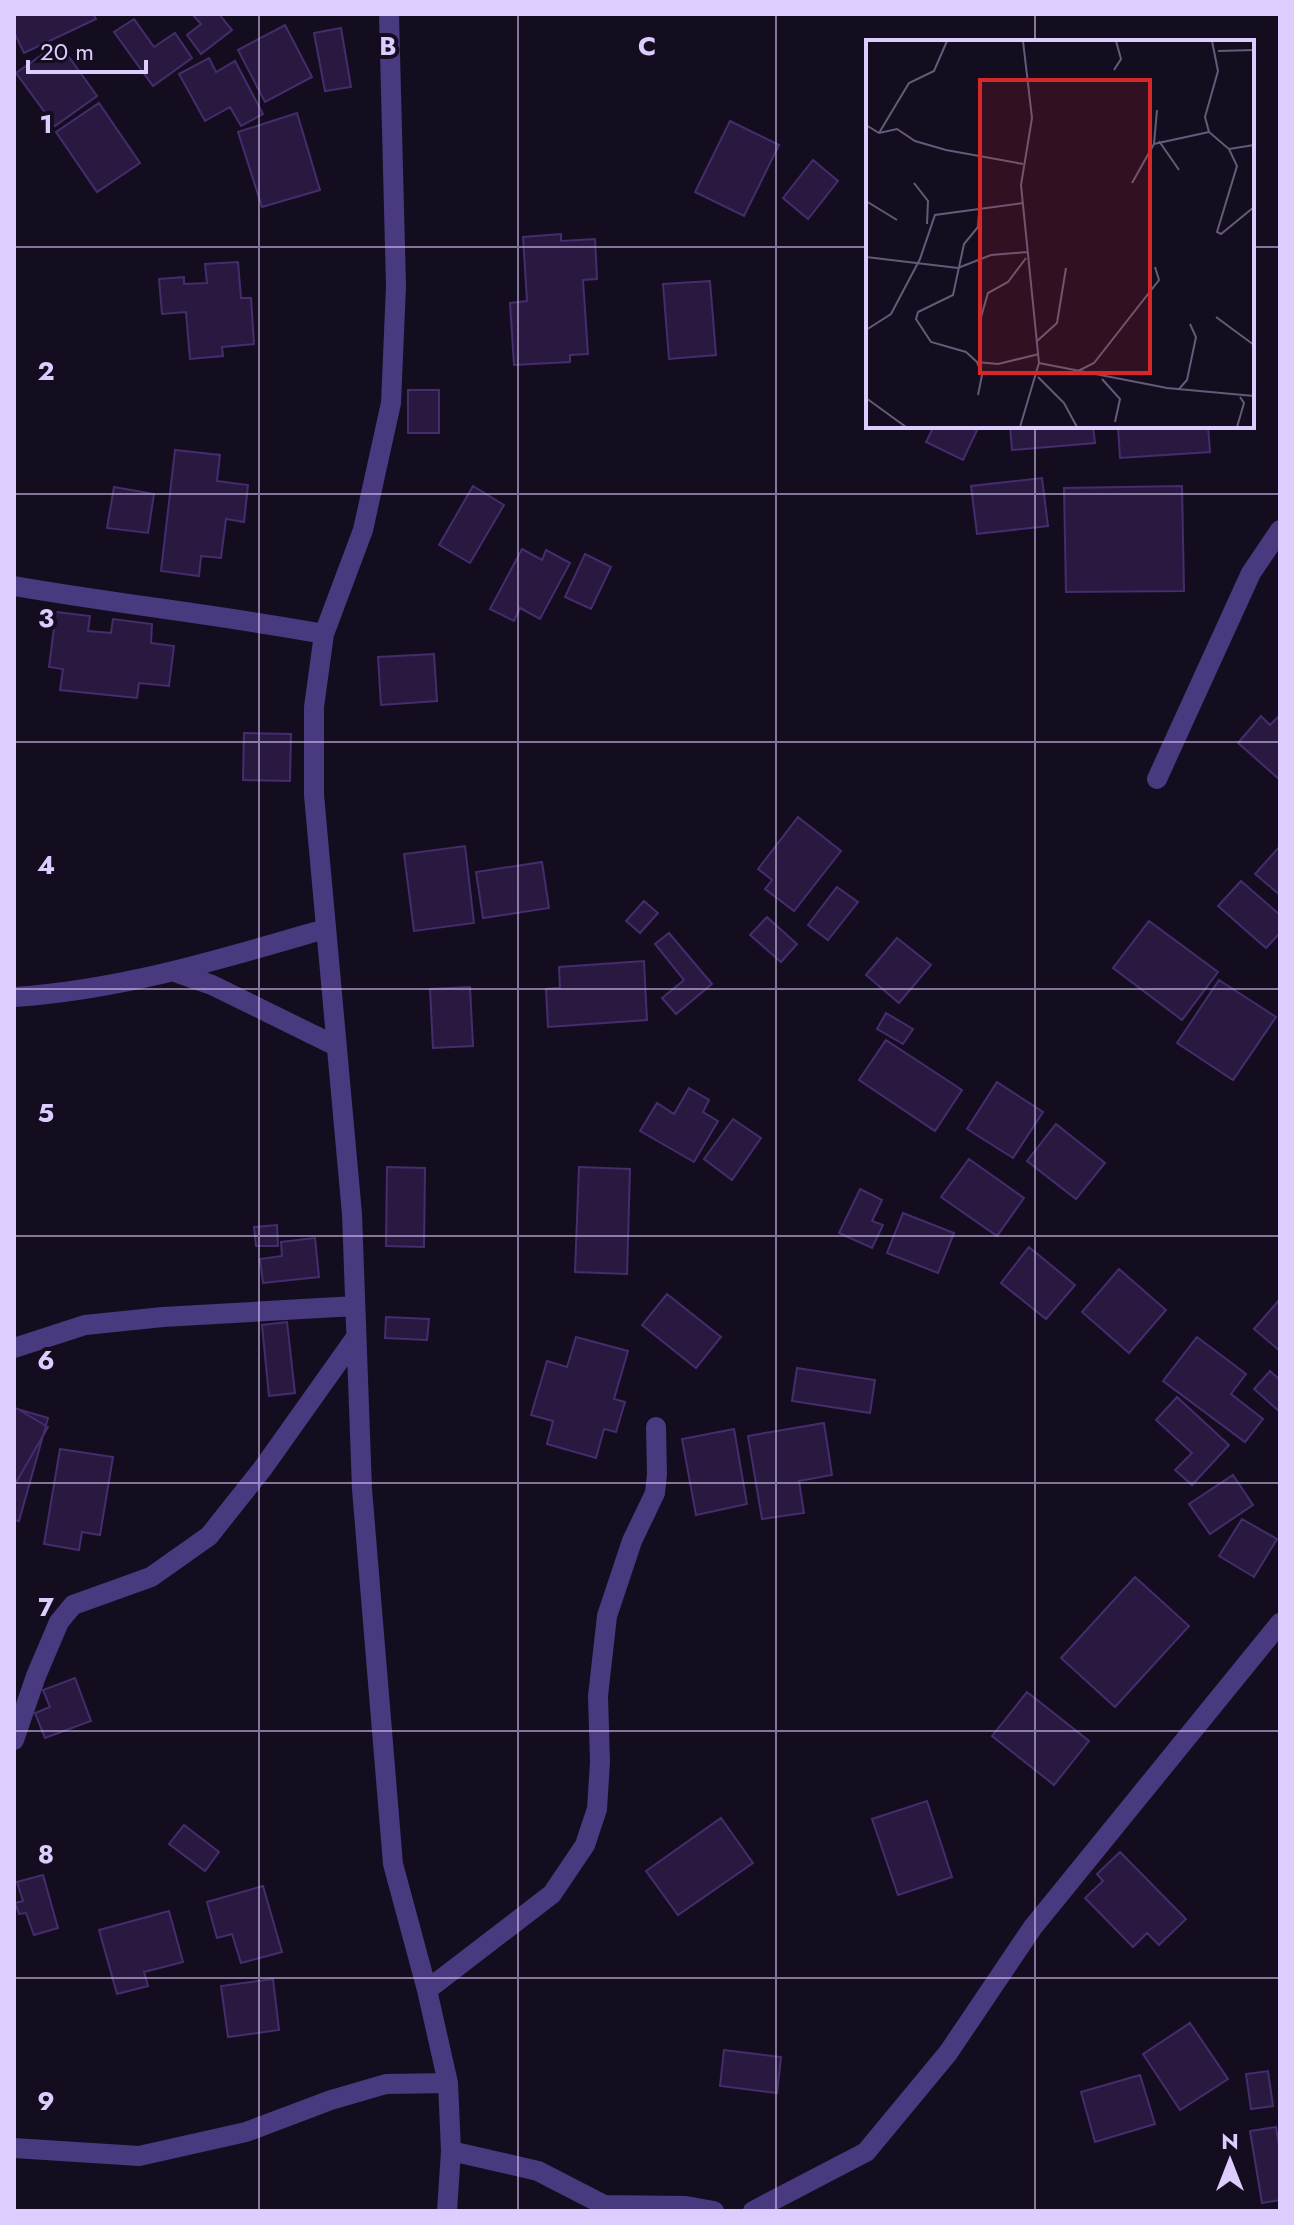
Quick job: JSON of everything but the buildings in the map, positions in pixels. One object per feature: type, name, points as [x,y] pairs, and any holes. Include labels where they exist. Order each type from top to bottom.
[{"type":"street","points":[[389,14],[396,286],[391,403],[363,530],[324,634],[314,707],[314,795],[352,1214],[362,1489],[393,1864],[448,2083],[451,2151],[447,2211]]},
{"type":"street","points":[[1157,779],[1251,573],[1280,530]]},
{"type":"street","points":[[14,586],[126,605],[230,616],[324,634]]},
{"type":"street","points":[[14,997],[98,988],[175,972],[325,929]]},
{"type":"street","points":[[175,972],[212,985],[336,1046]]},
{"type":"street","points":[[14,1348],[85,1325],[163,1317],[355,1306]]},
{"type":"street","points":[[14,1740],[59,1622],[73,1605],[151,1577],[209,1536],[263,1468],[356,1337]]},
{"type":"street","points":[[427,1990],[552,1894],[585,1845],[597,1809],[600,1762],[598,1696],[607,1616],[632,1541],[655,1493],[656,1427]]},
{"type":"street","points":[[753,2211],[866,2152],[948,2053],[1033,1927],[1280,1623]]},
{"type":"street","points":[[14,2148],[139,2156],[246,2132],[331,2100],[386,2084],[448,2083]]},
{"type":"street","points":[[451,2151],[538,2171],[602,2208],[686,2206],[714,2211]]}]
